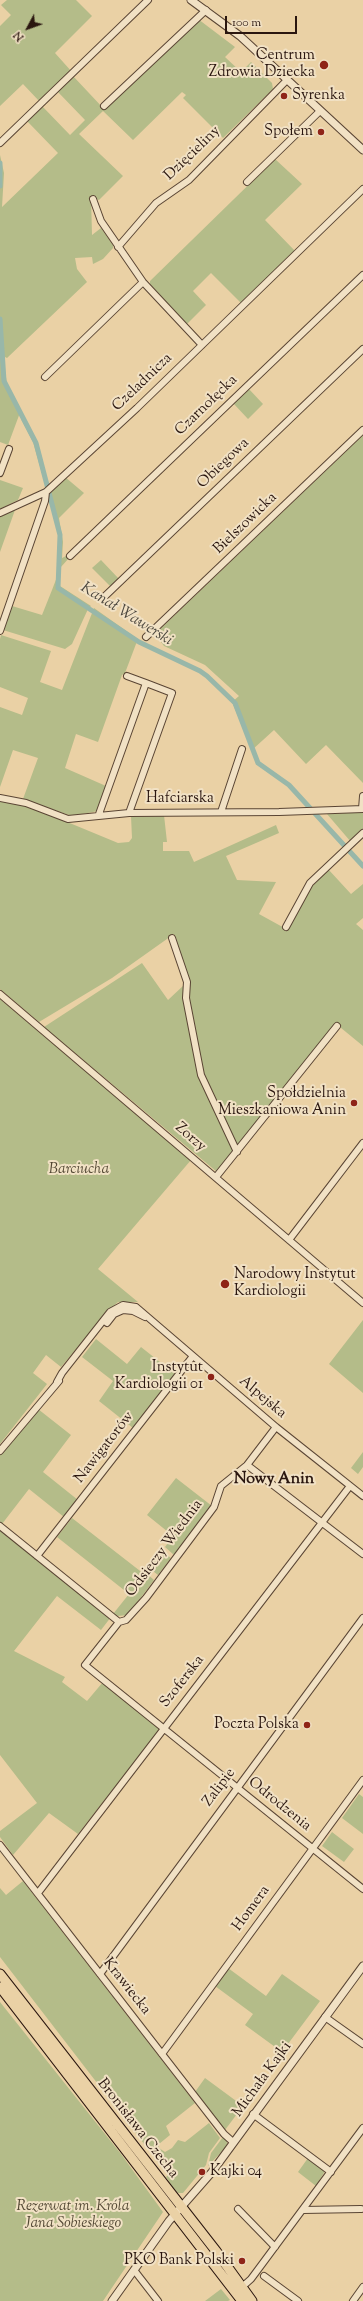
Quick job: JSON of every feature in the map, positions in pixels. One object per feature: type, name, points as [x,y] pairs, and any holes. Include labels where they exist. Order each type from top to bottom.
[{"type":"main road","name":"Bronisława Czecha","points":[[0,1974],[178,2211],[242,2301]]},
{"type":"main road","name":"Bronisława Czecha","points":[[0,1987],[178,2211],[252,2301]]},
{"type":"street","points":[[0,143],[148,0]]},
{"type":"street","points":[[191,0],[240,36],[363,150]]},
{"type":"street","points":[[104,106],[206,10]]},
{"type":"street","name":"Dzięcieliny","points":[[118,246],[156,203],[189,180],[287,80]]},
{"type":"street","points":[[247,182],[320,111]]},
{"type":"street","name":"Czeladnicza","points":[[48,491],[363,190]]},
{"type":"street","points":[[94,199],[98,217],[143,282],[202,345]]},
{"type":"street","name":"Czarnołęcka","points":[[70,556],[363,275]]},
{"type":"street","points":[[45,377],[143,282]]},
{"type":"street","name":"Obiegowa","points":[[103,598],[363,349]]},
{"type":"street","name":"Bielszowicka","points":[[146,637],[363,430]]},
{"type":"street","points":[[0,473],[9,449]]},
{"type":"street","points":[[0,513],[48,491]]},
{"type":"street","points":[[0,631],[48,491]]},
{"type":"street","points":[[127,676],[172,693],[129,813]]},
{"type":"street","points":[[99,814],[146,683]]},
{"type":"street","points":[[221,812],[242,749]]},
{"type":"street","points":[[363,796],[363,809]]},
{"type":"street","name":"Hafciarska","points":[[0,798],[26,803],[68,818],[99,814],[129,813],[363,809]]},
{"type":"street","points":[[286,927],[310,883],[363,833]]},
{"type":"street","points":[[172,938],[187,982],[186,998],[188,1014],[201,1076],[237,1152]]},
{"type":"street","name":"Zorzy","points":[[0,994],[363,1303]]},
{"type":"street","points":[[216,1177],[338,1026]]},
{"type":"street","points":[[289,1240],[363,1143]]},
{"type":"street","name":"Alpejska","points":[[0,1451],[107,1319],[118,1307],[129,1305],[139,1308],[146,1317],[276,1427],[363,1496]]},
{"type":"street","name":"Nawigatorów","points":[[37,1556],[193,1356]]},
{"type":"street","name":"Odsieczy Wiednia","points":[[85,1665],[119,1622],[126,1620],[168,1570],[214,1507],[221,1486],[247,1465],[276,1427]]},
{"type":"street","points":[[247,1465],[363,1554]]},
{"type":"street","name":"Szoferska","points":[[38,1893],[350,1486]]},
{"type":"street","points":[[0,1526],[119,1622]]},
{"type":"street","name":"Zalipie","points":[[100,1974],[363,1618]]},
{"type":"street","name":"Odrodzenia","points":[[85,1665],[363,1889]]},
{"type":"street","name":"Homera","points":[[162,2054],[363,1780]]},
{"type":"street","name":"Krawiecka","points":[[0,1844],[224,2134],[233,2142]]},
{"type":"street","name":"Michała Kajki","points":[[112,2301],[178,2211],[254,2114],[363,1966]]},
{"type":"street","points":[[326,2017],[363,2044]]},
{"type":"street","points":[[254,2114],[331,2172]]},
{"type":"street","points":[[242,2287],[251,2279],[363,2128]]},
{"type":"street","points":[[238,2209],[275,2247]]},
{"type":"street","points":[[303,2210],[361,2209]]},
{"type":"street","points":[[134,2270],[158,2301]]},
{"type":"street","points":[[264,2276],[298,2301]]},
{"type":"street","points":[[353,2301],[363,2287]]},
{"type":"green space","points":[[7,0],[76,0],[92,16],[55,53],[72,72],[40,102],[23,84],[0,106],[0,26],[11,15],[1,5]]},
{"type":"green space","points":[[198,19],[235,47],[225,57],[241,72],[251,62],[272,83],[273,89],[223,138],[183,98],[186,95],[182,92],[133,140],[103,111],[79,134],[123,176],[99,200],[91,197],[92,235],[101,228],[113,245],[113,248],[103,259],[93,264],[92,257],[75,258],[77,269],[87,282],[7,358],[3,356],[7,384],[21,410],[8,445],[0,442],[0,155],[4,173],[2,207],[58,153],[27,121],[42,106],[70,135],[85,120],[57,91],[73,76],[104,109]]},
{"type":"green space","points":[[275,159],[302,184],[265,220],[295,251],[241,303],[211,273],[193,291],[206,305],[187,324],[150,286],[150,281]]},
{"type":"green space","points":[[248,388],[263,404],[248,419],[233,403]]},
{"type":"green space","points":[[22,414],[38,443],[49,486],[46,488],[33,442],[21,419]]},
{"type":"green space","points":[[363,435],[363,783],[326,745],[306,764],[274,730],[252,750],[232,702],[239,696],[205,665],[164,646],[155,634]]},
{"type":"green space","points":[[65,477],[84,493],[59,518],[63,542],[62,558],[68,555],[70,557],[60,568],[60,586],[91,606],[88,609],[72,644],[65,649],[3,630],[12,606],[42,615],[57,577],[59,538],[49,499],[50,491]]},
{"type":"green space","points":[[0,480],[23,488],[18,500],[0,509]]},
{"type":"green space","points":[[15,510],[0,552],[0,517]]},
{"type":"green space","points":[[101,560],[119,579],[111,587],[92,568]]},
{"type":"green space","points":[[94,608],[139,640],[125,673],[122,675],[98,742],[76,734],[65,768],[106,786],[98,811],[72,816],[23,799],[38,758],[13,750],[0,787],[0,707],[22,715],[28,698],[0,687],[0,639],[1,635],[51,651],[40,682],[62,690]]},
{"type":"green space","points":[[0,801],[31,807],[118,843],[129,842],[132,838],[131,816],[164,815],[167,842],[163,842],[163,851],[189,851],[194,862],[276,825],[279,833],[226,856],[237,880],[276,882],[259,914],[288,930],[312,885],[328,869],[351,894],[363,884],[363,918],[356,924],[363,930],[363,1046],[335,1023],[237,1147],[204,1076],[189,999],[189,981],[174,934],[112,978],[39,1022],[0,989]]},
{"type":"green space","points":[[363,812],[363,830],[351,842],[327,814]]},
{"type":"green space","points":[[142,963],[168,1000],[184,985],[183,1001],[200,1077],[234,1151],[217,1172],[44,1027]]},
{"type":"green space","name":"Barciucha","points":[[0,999],[191,1160],[98,1269],[138,1302],[118,1302],[108,1311],[61,1367],[46,1355],[33,1373],[47,1384],[0,1444]]},
{"type":"green space","points":[[363,1320],[363,1393],[329,1364]]},
{"type":"green space","points":[[96,1339],[127,1364],[141,1347],[175,1374],[133,1428],[99,1401],[113,1381],[82,1357]]},
{"type":"green space","points":[[38,1409],[71,1435],[43,1472],[78,1500],[64,1517],[29,1489],[2,1524],[0,1522],[0,1455]]},
{"type":"green space","points":[[363,1452],[363,1467],[358,1474],[351,1468]]},
{"type":"green space","points":[[176,1478],[212,1506],[174,1555],[165,1547],[173,1536],[147,1515]]},
{"type":"green space","points":[[72,1518],[144,1574],[145,1572],[154,1580],[128,1615],[118,1616],[113,1614],[129,1594],[57,1537]]},
{"type":"green space","points":[[0,1528],[111,1617],[101,1630],[57,1596],[14,1651],[65,1677],[62,1682],[87,1701],[103,1682],[161,1728],[78,1834],[49,1813],[13,1855],[0,1837],[0,1831],[37,1803],[0,1755]]},
{"type":"green space","points":[[162,1551],[171,1558],[158,1575],[149,1568]]},
{"type":"green space","points":[[359,1794],[363,1797],[363,1834],[342,1818]]},
{"type":"green space","points":[[332,1832],[354,1849],[344,1862],[322,1846]]},
{"type":"green space","points":[[23,1881],[195,2103],[166,2126],[170,2135],[159,2144],[159,2148],[165,2152],[172,2148],[178,2140],[185,2142],[209,2123],[220,2138],[209,2153],[206,2165],[183,2193],[178,2193],[173,2188],[166,2177],[168,2175],[0,1957],[0,1888],[6,1895]]},
{"type":"green space","points":[[228,1968],[266,1996],[282,1974],[320,2001],[282,2052],[245,2025],[253,2014],[215,1986]]},
{"type":"green space","name":"Rezerwat im. Króla Jana Sobieskiego","points":[[0,2002],[121,2154],[163,2212],[103,2301],[0,2301]]},
{"type":"green space","points":[[205,2078],[243,2106],[225,2130],[195,2092]]},
{"type":"green space","points":[[223,2137],[227,2141],[227,2146],[208,2166],[211,2153]]},
{"type":"green space","points":[[308,2158],[325,2171],[316,2186],[298,2172]]},
{"type":"green space","points":[[221,2289],[230,2300],[205,2301]]},
{"type":"waterway","name":"Kanał Wawerski","points":[[0,163],[0,186]]},
{"type":"waterway","name":"Kanał Wawerski","points":[[0,319],[4,381],[36,443],[60,535],[58,588],[139,642],[200,671],[207,676],[235,703],[258,763],[289,785],[363,866]]},
{"type":"place","name":"Centrum Zdrowia Dziecka","points":[[324,65]]},
{"type":"place","name":"Syrenka","points":[[284,96]]},
{"type":"place","name":"Społem","points":[[321,132]]},
{"type":"place","name":"Społdzielnia Mieszkaniowa Anin","points":[[354,1103]]},
{"type":"place","name":"Narodowy Instytut Kardiologii","points":[[225,1284]]},
{"type":"place","name":"Instytut Kardiologii 01","points":[[211,1377]]},
{"type":"place","name":"Poczta Polska","points":[[307,1725]]},
{"type":"place","name":"Kajki 04","points":[[202,2172]]},
{"type":"place","name":"PKO Bank Polski","points":[[242,2261]]},
{"type":"district","name":"Nowy Anin","points":[[274,1480]]}]
